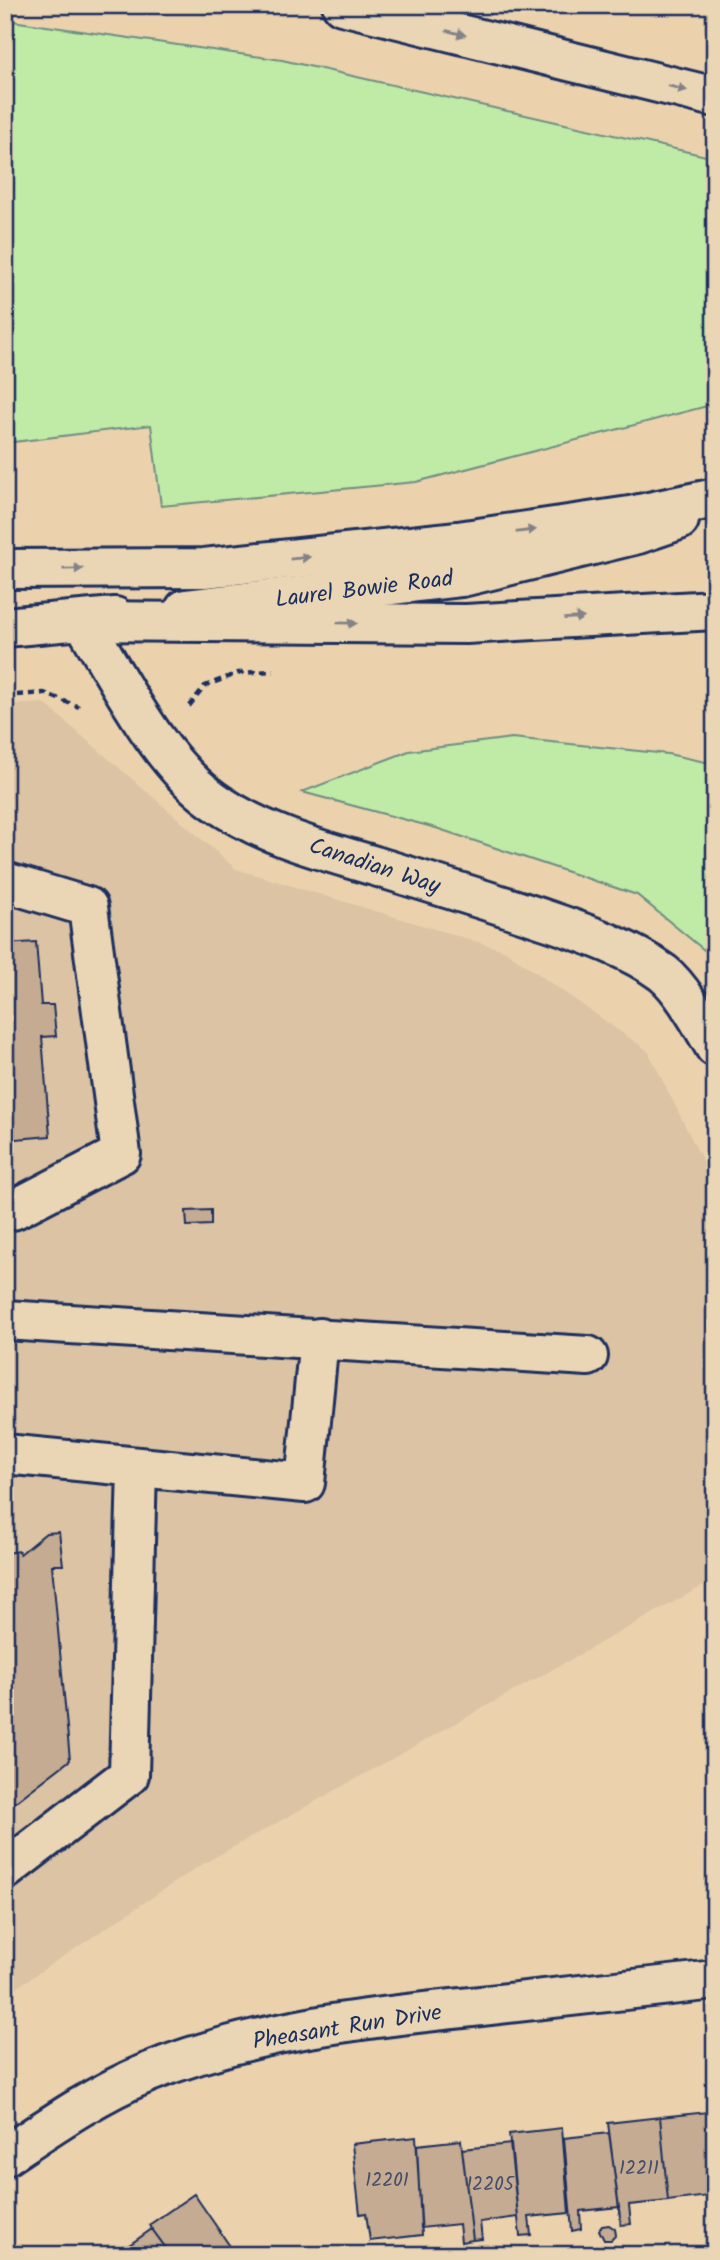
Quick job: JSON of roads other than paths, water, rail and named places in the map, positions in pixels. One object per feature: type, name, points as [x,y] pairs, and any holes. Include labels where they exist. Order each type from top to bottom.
[{"type":"main road","points":[[342,5],[715,97]]},
{"type":"main road","points":[[5,569],[204,568],[458,541],[630,516],[715,498]]},
{"type":"main road","name":"Laurel Bowie Road","points":[[5,627],[83,621],[462,577],[638,534],[715,508]]},
{"type":"main road","points":[[83,621],[466,624],[715,610]]},
{"type":"main road","name":"Canadian Way","points":[[83,621],[158,744],[212,800],[248,821],[327,852],[504,905],[585,933],[632,954],[665,975],[694,1011],[715,1046]]},
{"type":"main road","points":[[5,882],[88,906],[121,1154],[13,1210],[5,1210]]},
{"type":"main road","points":[[5,1320],[588,1356]]},
{"type":"main road","points":[[5,1454],[305,1483],[319,1338]]},
{"type":"main road","points":[[5,1870],[130,1775],[137,1467]]},
{"type":"main road","name":"Pheasant Run Drive","points":[[5,2157],[102,2095],[146,2074],[195,2056],[253,2041],[313,2027],[384,2016],[715,1980]]}]
